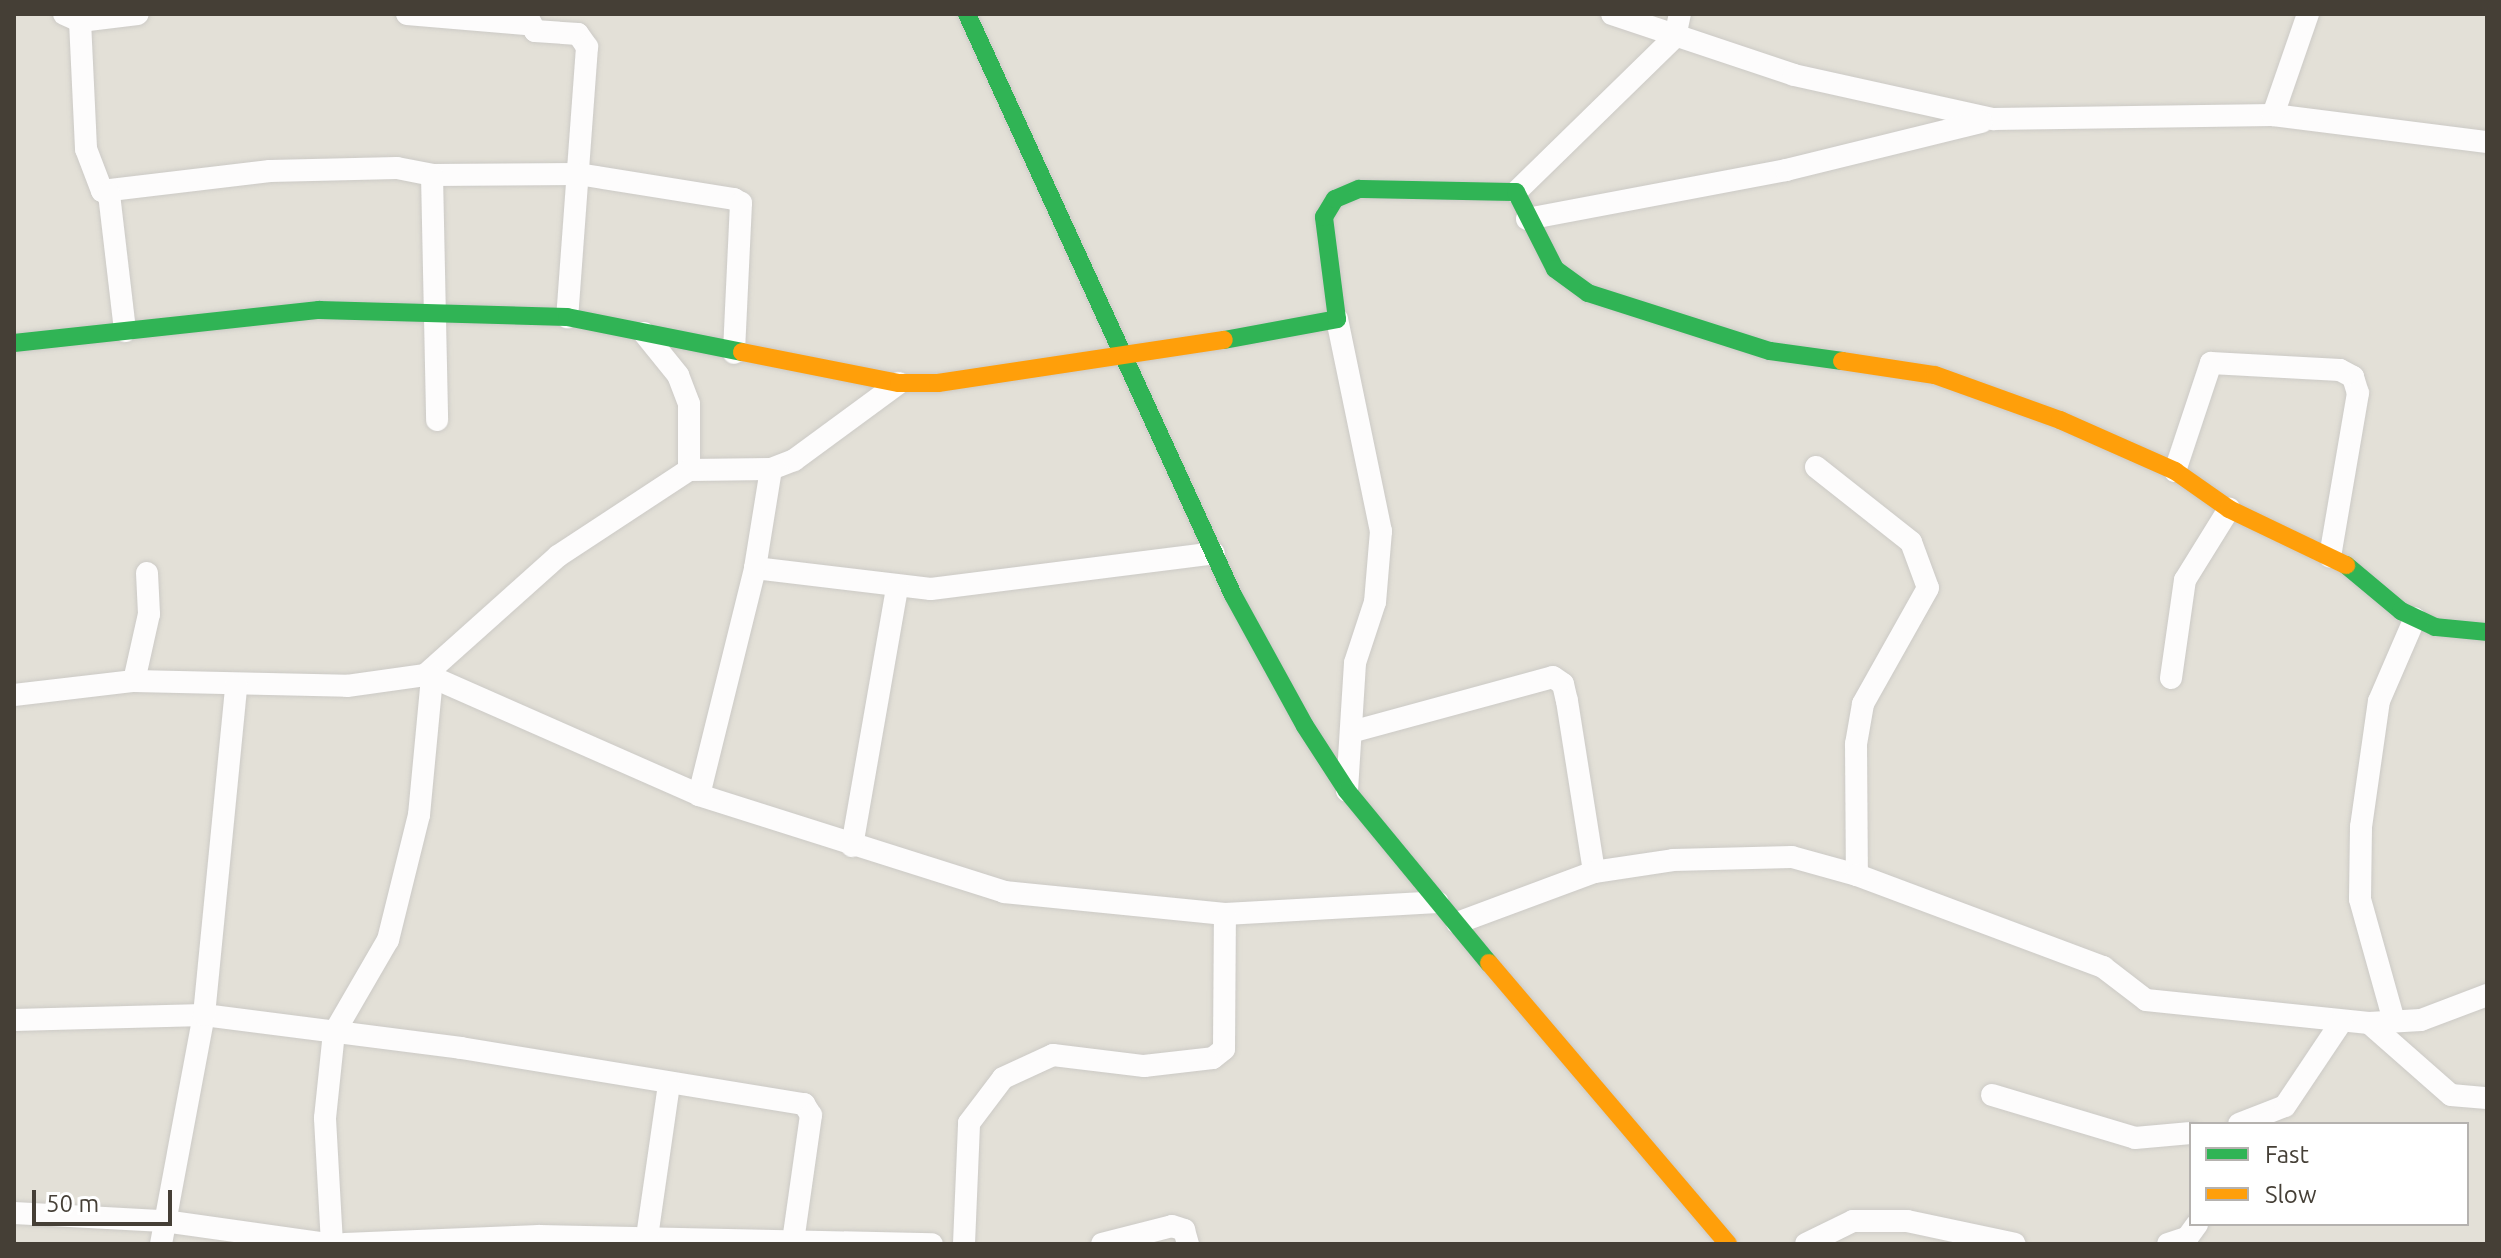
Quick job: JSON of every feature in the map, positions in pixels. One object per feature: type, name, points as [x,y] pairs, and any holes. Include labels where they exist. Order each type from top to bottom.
[{"type":"street","points":[[138,14],[72,18],[86,149],[98,187],[109,194],[288,169],[397,168],[432,175],[578,174],[741,203],[734,353]]},
{"type":"street","points":[[407,14],[526,19],[585,39],[567,317]]},
{"type":"street","points":[[967,14],[1214,553],[1281,686],[1347,791],[1728,1244]]},
{"type":"street","points":[[1612,14],[1794,75],[1993,119]]},
{"type":"street","points":[[1347,791],[1355,663],[1375,602],[1381,531],[1337,319],[1324,217],[1335,199],[1359,189],[1516,192],[1675,37],[1680,14]]},
{"type":"street","points":[[2273,115],[2308,14]]},
{"type":"street","points":[[1527,219],[1786,170],[1993,119],[2273,115],[2487,142]]},
{"type":"street","points":[[432,175],[431,317],[437,420]]},
{"type":"street","points":[[1516,192],[1555,269],[1588,293],[1770,351],[1935,375],[2175,471],[2229,509],[2330,557],[2415,618],[2435,627],[2487,632]]},
{"type":"street","points":[[109,194],[125,331]]},
{"type":"street","points":[[14,343],[319,310],[431,317],[567,317],[734,353],[899,383],[1124,359],[1337,319]]},
{"type":"street","points":[[644,333],[678,375],[689,404],[689,470]]},
{"type":"street","points":[[2175,471],[2211,363],[2340,370],[2353,377],[2358,393],[2330,557]]},
{"type":"street","points":[[14,1213],[164,1221],[330,1244],[325,1118],[334,1033],[388,940],[419,815],[429,676],[558,556],[689,470],[771,469],[817,446],[899,383]]},
{"type":"street","points":[[1816,467],[1911,542],[1928,588],[1863,704],[1856,744],[1857,875]]},
{"type":"street","points":[[699,795],[755,568],[771,469]]},
{"type":"street","points":[[2171,678],[2185,580],[2229,509]]},
{"type":"street","points":[[755,568],[897,587],[946,588],[1214,553]]},
{"type":"street","points":[[134,681],[149,614],[147,573]]},
{"type":"street","points":[[852,846],[897,587]]},
{"type":"street","points":[[2394,1021],[2360,899],[2361,827],[2379,701],[2415,618]]},
{"type":"street","points":[[14,695],[134,681],[236,686],[347,686],[429,676],[699,795],[852,846],[1043,900],[1225,914],[1438,902]]},
{"type":"street","points":[[1351,732],[1553,677],[1563,684],[1567,701],[1594,872]]},
{"type":"street","points":[[161,1244],[204,1015],[236,686]]},
{"type":"street","points":[[1457,923],[1594,872],[1673,860],[1792,857],[1857,875],[2103,967],[2146,1000],[2369,1023],[2421,1020],[2487,995]]},
{"type":"street","points":[[964,1244],[969,1123],[1003,1078],[1053,1055],[1144,1066],[1201,1060],[1224,1049],[1225,914]]},
{"type":"street","points":[[14,1020],[204,1015],[461,1048],[809,1108],[807,1242]]},
{"type":"street","points":[[2244,1122],[2285,1106],[2342,1021]]},
{"type":"street","points":[[2369,1023],[2451,1095],[2487,1098]]},
{"type":"street","points":[[647,1242],[669,1084]]},
{"type":"street","points":[[1992,1095],[2135,1138],[2189,1133]]},
{"type":"street","points":[[1806,1244],[1829,1228],[1880,1221],[2015,1244]]},
{"type":"street","points":[[1102,1244],[1172,1226],[1184,1230],[1188,1244]]},
{"type":"street","points":[[2168,1244],[2187,1238],[2196,1226]]},
{"type":"street","points":[[345,1244],[539,1236],[647,1242],[932,1244]]},
{"type":"street","points":[[471,1244],[539,1236]]},
{"type":"shaded area","points":[[14,14],[2487,14],[2487,1244],[14,1244]]},
{"type":"traffic: fast","points":[[967,14],[1233,595],[1305,726],[1347,791],[1489,963]]},
{"type":"traffic: fast","points":[[1224,340],[1337,319],[1324,217],[1335,199],[1359,189],[1516,192],[1555,269],[1588,293],[1770,351],[1842,361]]},
{"type":"traffic: fast","points":[[14,343],[319,310],[567,317],[742,352]]},
{"type":"traffic: fast","points":[[2346,565],[2401,611],[2435,627],[2487,632]]},
{"type":"traffic: slow","points":[[742,352],[899,383],[938,383],[1224,340]]},
{"type":"traffic: slow","points":[[1842,361],[1935,375],[2060,420],[2175,471],[2229,509],[2346,565]]},
{"type":"traffic: slow","points":[[1489,963],[1728,1244]]}]
